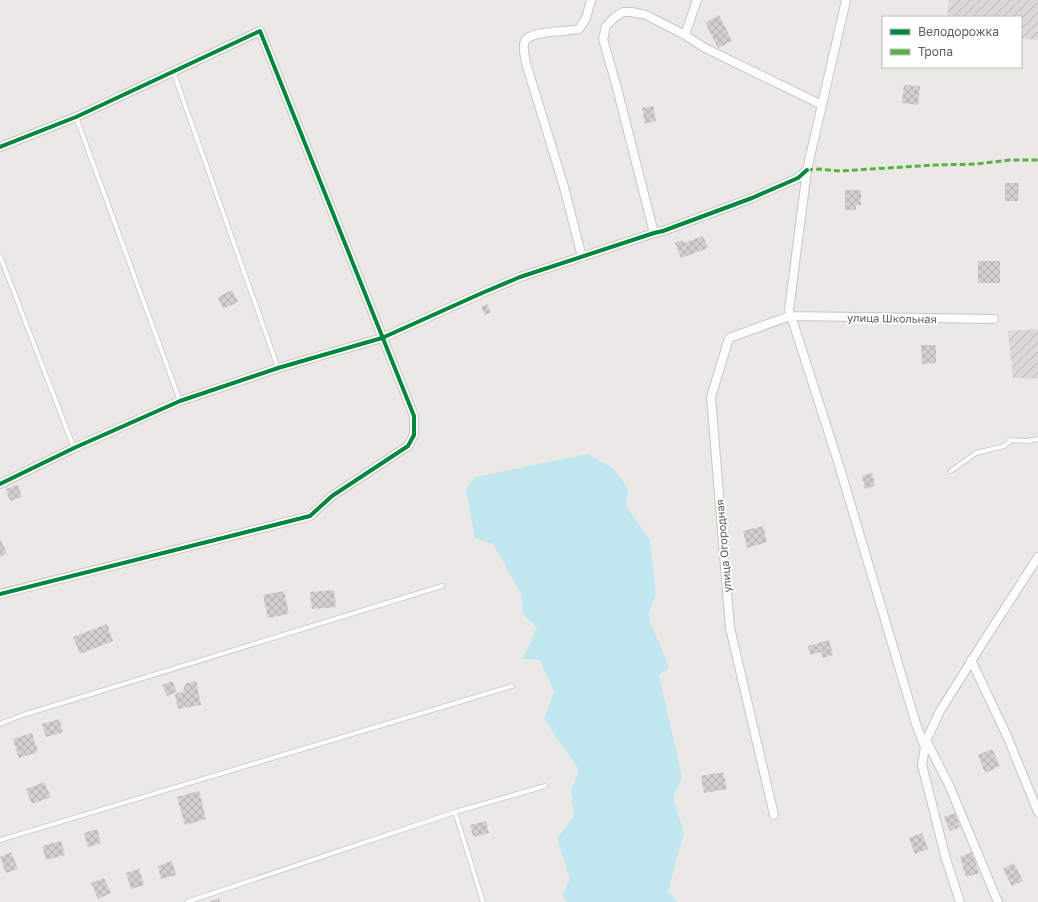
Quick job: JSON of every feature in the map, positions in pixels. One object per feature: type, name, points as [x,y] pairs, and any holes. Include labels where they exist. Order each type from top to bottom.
[{"type":"street","points":[[582,257],[564,187],[526,63],[524,43],[525,40],[539,34],[579,29],[586,18],[591,0]]},
{"type":"street","points":[[685,36],[697,0]]},
{"type":"street","points":[[846,0],[807,170],[789,310],[839,465],[914,717],[926,750]]},
{"type":"street","points":[[654,233],[603,39],[606,26],[612,19],[623,12],[646,15],[705,48],[822,105]]},
{"type":"street","points":[[0,146],[76,117],[260,31],[414,416],[414,435],[408,446],[332,496],[310,516],[0,594]]},
{"type":"street","points":[[0,484],[74,448],[180,401],[278,368],[382,338],[507,283],[663,231],[752,198],[798,178],[807,170]]},
{"type":"street","name":"улица Школьная","points":[[790,316],[994,319]]},
{"type":"street","name":"улица Огородная","points":[[774,815],[730,628],[711,397],[729,338],[790,316]]},
{"type":"street","points":[[960,902],[946,859],[922,765],[926,750],[926,741],[940,711],[971,660],[1038,557]]},
{"type":"street","points":[[971,660],[1007,736],[1038,812]]},
{"type":"street","points":[[926,741],[948,785],[998,902]]},
{"type":"lane","points":[[173,71],[278,368]]},
{"type":"lane","points":[[76,117],[180,401]]},
{"type":"lane","points":[[0,256],[74,448]]},
{"type":"lane","points":[[951,471],[976,453],[1004,446],[1011,440],[1027,441],[1038,439]]},
{"type":"lane","points":[[0,724],[23,715],[442,586]]},
{"type":"lane","points":[[0,840],[512,686]]},
{"type":"lane","points":[[187,902],[455,812],[545,786]]},
{"type":"lane","points":[[455,812],[483,902]]},
{"type":"shaded area","points":[[949,0],[1038,0],[1038,40],[1022,39],[1022,16],[947,16]]},
{"type":"shaded area","points":[[1038,329],[1038,379],[1013,378],[1008,331]]},
{"type":"water","points":[[588,454],[614,469],[628,489],[626,506],[650,540],[656,594],[648,615],[669,668],[659,675],[682,777],[673,798],[684,833],[668,891],[678,902],[568,902],[562,895],[570,879],[557,839],[574,815],[571,792],[579,770],[544,719],[554,692],[540,660],[523,659],[537,628],[523,614],[521,594],[493,544],[475,538],[466,490],[475,477]]},
{"type":"building","points":[[719,15],[732,41],[718,48],[705,23]]},
{"type":"building","points":[[904,85],[920,86],[918,105],[902,103]]},
{"type":"building","points":[[653,106],[656,121],[645,124],[642,108]]},
{"type":"building","points":[[1005,183],[1019,183],[1018,201],[1005,201]]},
{"type":"building","points":[[845,190],[861,190],[861,205],[856,205],[856,210],[845,210]]},
{"type":"building","points":[[703,236],[708,248],[681,258],[675,243],[683,240],[684,243]]},
{"type":"building","points":[[978,261],[1000,261],[1000,283],[978,283]]},
{"type":"building","points":[[232,290],[238,302],[223,309],[218,297]]},
{"type":"building","points":[[487,304],[491,312],[485,315],[481,307]]},
{"type":"building","points":[[921,345],[936,345],[936,363],[922,364]]},
{"type":"building","points":[[872,473],[875,486],[865,489],[862,476]]},
{"type":"building","points":[[18,485],[22,497],[10,501],[6,489]]},
{"type":"building","points":[[763,526],[767,542],[747,548],[743,531]]},
{"type":"building","points":[[0,539],[7,553],[0,557]]},
{"type":"building","points":[[334,590],[336,607],[312,609],[310,592]]},
{"type":"building","points":[[284,591],[289,614],[268,618],[263,595]]},
{"type":"building","points":[[107,624],[113,641],[80,654],[73,637]]},
{"type":"building","points":[[829,640],[833,655],[823,658],[821,652],[810,655],[808,646]]},
{"type":"building","points":[[172,681],[177,692],[167,696],[162,685]]},
{"type":"building","points":[[196,681],[201,705],[178,709],[175,694],[183,692],[185,684]]},
{"type":"building","points":[[59,719],[63,732],[46,737],[42,724]]},
{"type":"building","points":[[32,733],[38,752],[19,758],[13,739]]},
{"type":"building","points":[[992,749],[1000,766],[985,773],[978,755]]},
{"type":"building","points":[[723,772],[727,789],[704,793],[701,776]]},
{"type":"building","points":[[44,782],[51,797],[32,804],[26,789]]},
{"type":"building","points":[[199,791],[206,819],[185,825],[177,797]]},
{"type":"building","points":[[955,813],[960,827],[950,831],[944,817]]},
{"type":"building","points":[[486,821],[489,833],[473,837],[470,825]]},
{"type":"building","points":[[97,829],[101,843],[88,847],[84,833]]},
{"type":"building","points":[[922,833],[928,849],[915,854],[909,838]]},
{"type":"building","points":[[61,841],[65,855],[46,860],[42,846]]},
{"type":"building","points":[[11,852],[18,869],[6,873],[0,857]]},
{"type":"building","points":[[972,852],[979,873],[966,877],[960,857]]},
{"type":"building","points":[[172,861],[176,875],[161,879],[158,866]]},
{"type":"building","points":[[1014,863],[1023,881],[1012,886],[1003,869]]},
{"type":"building","points":[[139,869],[144,885],[131,889],[126,873]]},
{"type":"building","points":[[104,878],[111,893],[98,899],[91,883]]},
{"type":"building","points":[[219,898],[220,902],[209,902]]},
{"type":"marked path","points":[[807,170],[818,169],[840,171],[976,164],[1011,160],[1038,160]]},
{"type":"cycle path","points":[[0,147],[76,117],[260,31],[414,416],[414,435],[408,446],[332,496],[310,516],[0,594]]},
{"type":"cycle path","points":[[0,484],[74,448],[180,401],[278,368],[382,338],[520,277],[663,231],[752,198],[798,178],[807,170]]}]
